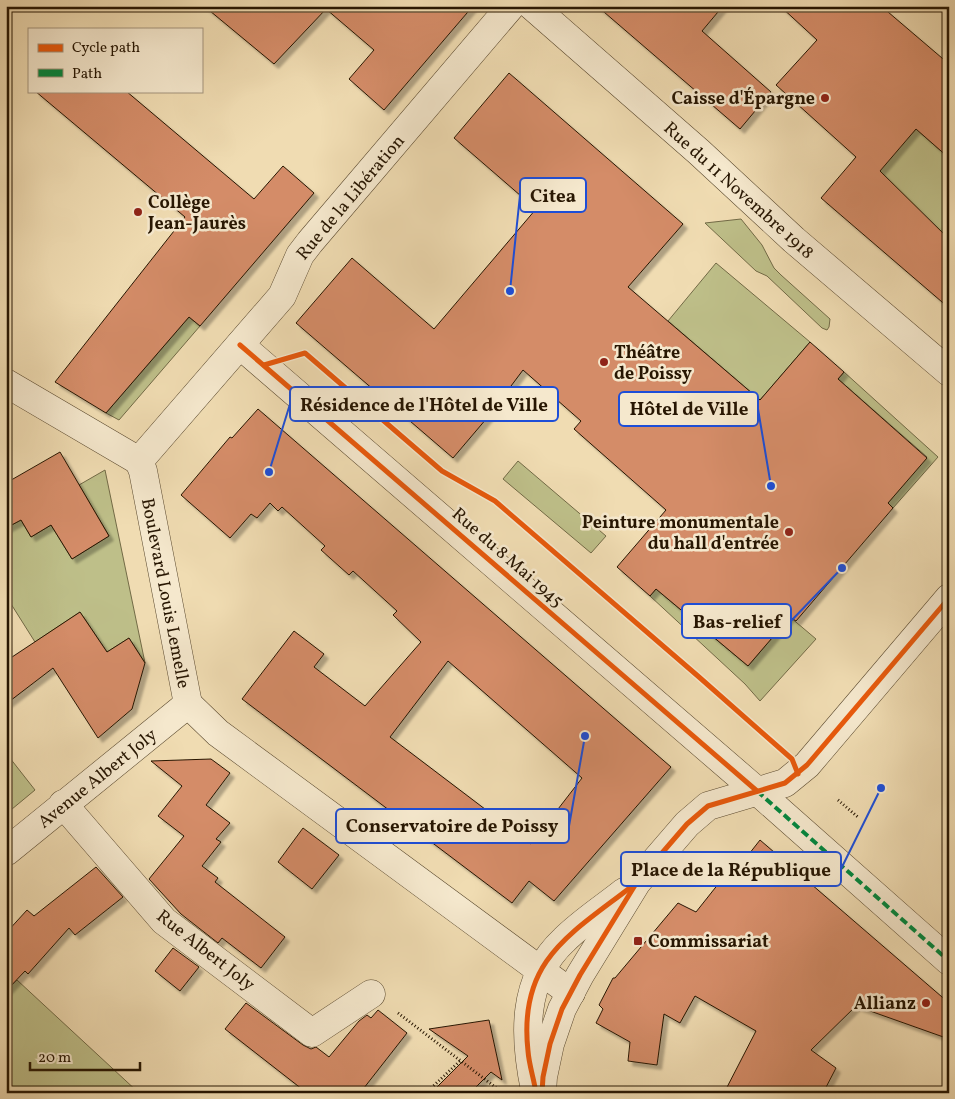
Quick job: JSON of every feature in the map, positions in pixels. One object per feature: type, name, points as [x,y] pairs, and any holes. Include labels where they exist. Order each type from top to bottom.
[{"type":"street","name":"Rue de la Libération","points":[[139,461],[282,296],[288,285],[294,265],[305,248],[511,6]]},
{"type":"street","name":"Rue du 11 Novembre 1918","points":[[532,6],[699,152],[794,240],[949,372]]},
{"type":"street","name":"Rue du 8 Mai 1945","points":[[240,345],[756,791],[949,961]]},
{"type":"street","points":[[6,383],[139,461]]},
{"type":"street","name":"Boulevard Louis Lemelle","points":[[139,461],[143,471],[188,704],[218,733],[571,992]]},
{"type":"street","points":[[536,1093],[528,1052],[528,1019],[531,997],[540,970],[554,950],[563,940],[636,882],[687,824],[704,809],[723,800],[785,783],[807,765],[949,598]]},
{"type":"street","name":"Avenue Albert Joly","points":[[6,852],[188,704]]},
{"type":"street","name":"Rue Albert Joly","points":[[63,804],[164,921],[312,1033],[371,994]]},
{"type":"street","points":[[542,1093],[544,1070],[550,1044],[562,1010],[636,882]]},
{"type":"path","points":[[838,800],[860,818]]},
{"type":"path","points":[[371,994],[495,1087],[505,1090]]},
{"type":"path","points":[[426,1093],[461,1060]]},
{"type":"green space","points":[[916,129],[949,158],[949,226],[940,236],[853,161],[856,157],[908,138]]},
{"type":"green space","points":[[741,219],[762,245],[774,268],[830,319],[827,330],[822,328],[767,276],[756,271],[705,223]]},
{"type":"green space","points":[[716,263],[810,342],[760,400],[668,321]]},
{"type":"green space","points":[[189,317],[200,326],[119,420],[106,413]]},
{"type":"green space","points":[[844,372],[938,457],[893,508],[888,503],[927,457],[838,379]]},
{"type":"green space","points":[[518,461],[606,536],[591,553],[503,479]]},
{"type":"green space","points":[[105,470],[145,663],[129,638],[107,652],[80,612],[35,642],[6,596],[6,528],[21,520],[31,537],[51,525],[72,559],[109,536],[79,485]]},
{"type":"green space","points":[[656,589],[748,666],[790,617],[816,639],[760,701],[745,684],[650,596]]},
{"type":"green space","points":[[6,753],[35,790],[6,814]]},
{"type":"green space","points":[[17,980],[139,1093],[6,1093],[6,991]]},
{"type":"building","points":[[204,6],[473,6],[384,110],[349,79],[374,50],[326,9],[274,64]]},
{"type":"building","points":[[597,6],[723,6],[702,31],[771,92],[740,129]]},
{"type":"building","points":[[780,6],[881,6],[949,64],[949,158],[916,129],[880,171],[949,239],[949,308],[821,198],[856,157],[776,85],[817,40]]},
{"type":"building","points":[[509,73],[683,224],[628,287],[760,400],[810,342],[844,372],[838,379],[927,458],[888,503],[893,508],[796,621],[790,617],[748,666],[656,589],[650,596],[617,567],[666,510],[574,429],[581,421],[523,370],[487,418],[453,458],[296,323],[352,258],[434,329],[536,209],[454,138]]},
{"type":"building","points":[[36,92],[127,92],[254,199],[283,166],[314,193],[200,326],[189,317],[106,413],[55,382],[185,217]]},
{"type":"building","points":[[258,409],[671,767],[554,901],[529,881],[512,903],[242,699],[294,631],[324,654],[314,667],[365,706],[421,642],[393,615],[397,611],[353,571],[349,575],[321,550],[325,546],[282,507],[278,511],[270,503],[257,518],[251,514],[230,538],[181,495],[230,437],[232,438]],"holes":[[[448,661],[582,778],[531,844],[390,737]]]},
{"type":"building","points":[[60,452],[109,536],[72,559],[51,525],[31,537],[21,520],[6,528],[6,483]]},
{"type":"building","points":[[80,612],[107,652],[129,638],[145,663],[132,709],[98,738],[53,668],[6,704],[6,661]]},
{"type":"building","points":[[211,759],[230,773],[206,805],[230,823],[216,839],[221,842],[202,866],[218,878],[215,882],[285,937],[261,968],[222,938],[218,943],[181,914],[149,879],[184,836],[158,816],[182,786],[151,761]]},
{"type":"building","points":[[303,828],[339,855],[312,889],[278,862]]},
{"type":"building","points":[[760,840],[949,1003],[949,1039],[856,1006],[811,1050],[836,1068],[823,1093],[724,1093],[756,1031],[695,996],[680,1023],[664,1014],[657,1065],[628,1061],[630,1042],[596,1023],[603,1009],[599,1005],[613,978],[615,978],[678,903],[696,912],[723,878],[727,882]]},
{"type":"building","points":[[96,867],[123,897],[75,935],[69,928],[28,974],[25,971],[6,991],[6,933],[27,910],[34,916]]},
{"type":"building","points":[[173,948],[199,967],[180,991],[155,971]]},
{"type":"building","points":[[246,1003],[303,1045],[311,1049],[316,1047],[329,1057],[359,1021],[367,1015],[371,1018],[378,1010],[407,1033],[360,1093],[307,1093],[225,1029]]},
{"type":"building","points":[[489,1020],[502,1080],[491,1072],[470,1093],[431,1093],[468,1056],[429,1029]]},
{"type":"marked path","points":[[757,791],[949,961]]},
{"type":"cycle path","points":[[240,345],[757,791]]},
{"type":"cycle path","points":[[264,365],[305,353],[442,471],[495,501],[792,759],[798,774]]},
{"type":"cycle path","points":[[542,1093],[543,1077],[550,1044],[562,1009],[580,975],[637,882],[687,824],[708,806],[785,783],[807,765],[949,598]]},
{"type":"cycle path","points":[[536,1093],[529,1056],[527,1020],[531,994],[540,972],[552,953],[569,936],[631,887]]},
{"type":"place","name":"Caisse d'Épargne","points":[[825,98]]},
{"type":"place","name":"Collège Jean-Jaurès","points":[[138,212]]},
{"type":"place","name":"Citea","points":[[510,291]]},
{"type":"place","name":"Théâtre de Poissy","points":[[604,362]]},
{"type":"place","name":"Résidence de l'Hôtel de Ville","points":[[269,472]]},
{"type":"place","name":"Hôtel de Ville","points":[[771,486]]},
{"type":"place","name":"Peinture monumentale du hall d'entrée","points":[[789,532]]},
{"type":"place","name":"Bas-relief","points":[[842,568]]},
{"type":"place","name":"Conservatoire de Poissy","points":[[585,736]]},
{"type":"place","name":"Place de la République","points":[[881,788]]},
{"type":"place","name":"Commissariat","points":[[638,941]]},
{"type":"place","name":"Allianz","points":[[926,1003]]}]
